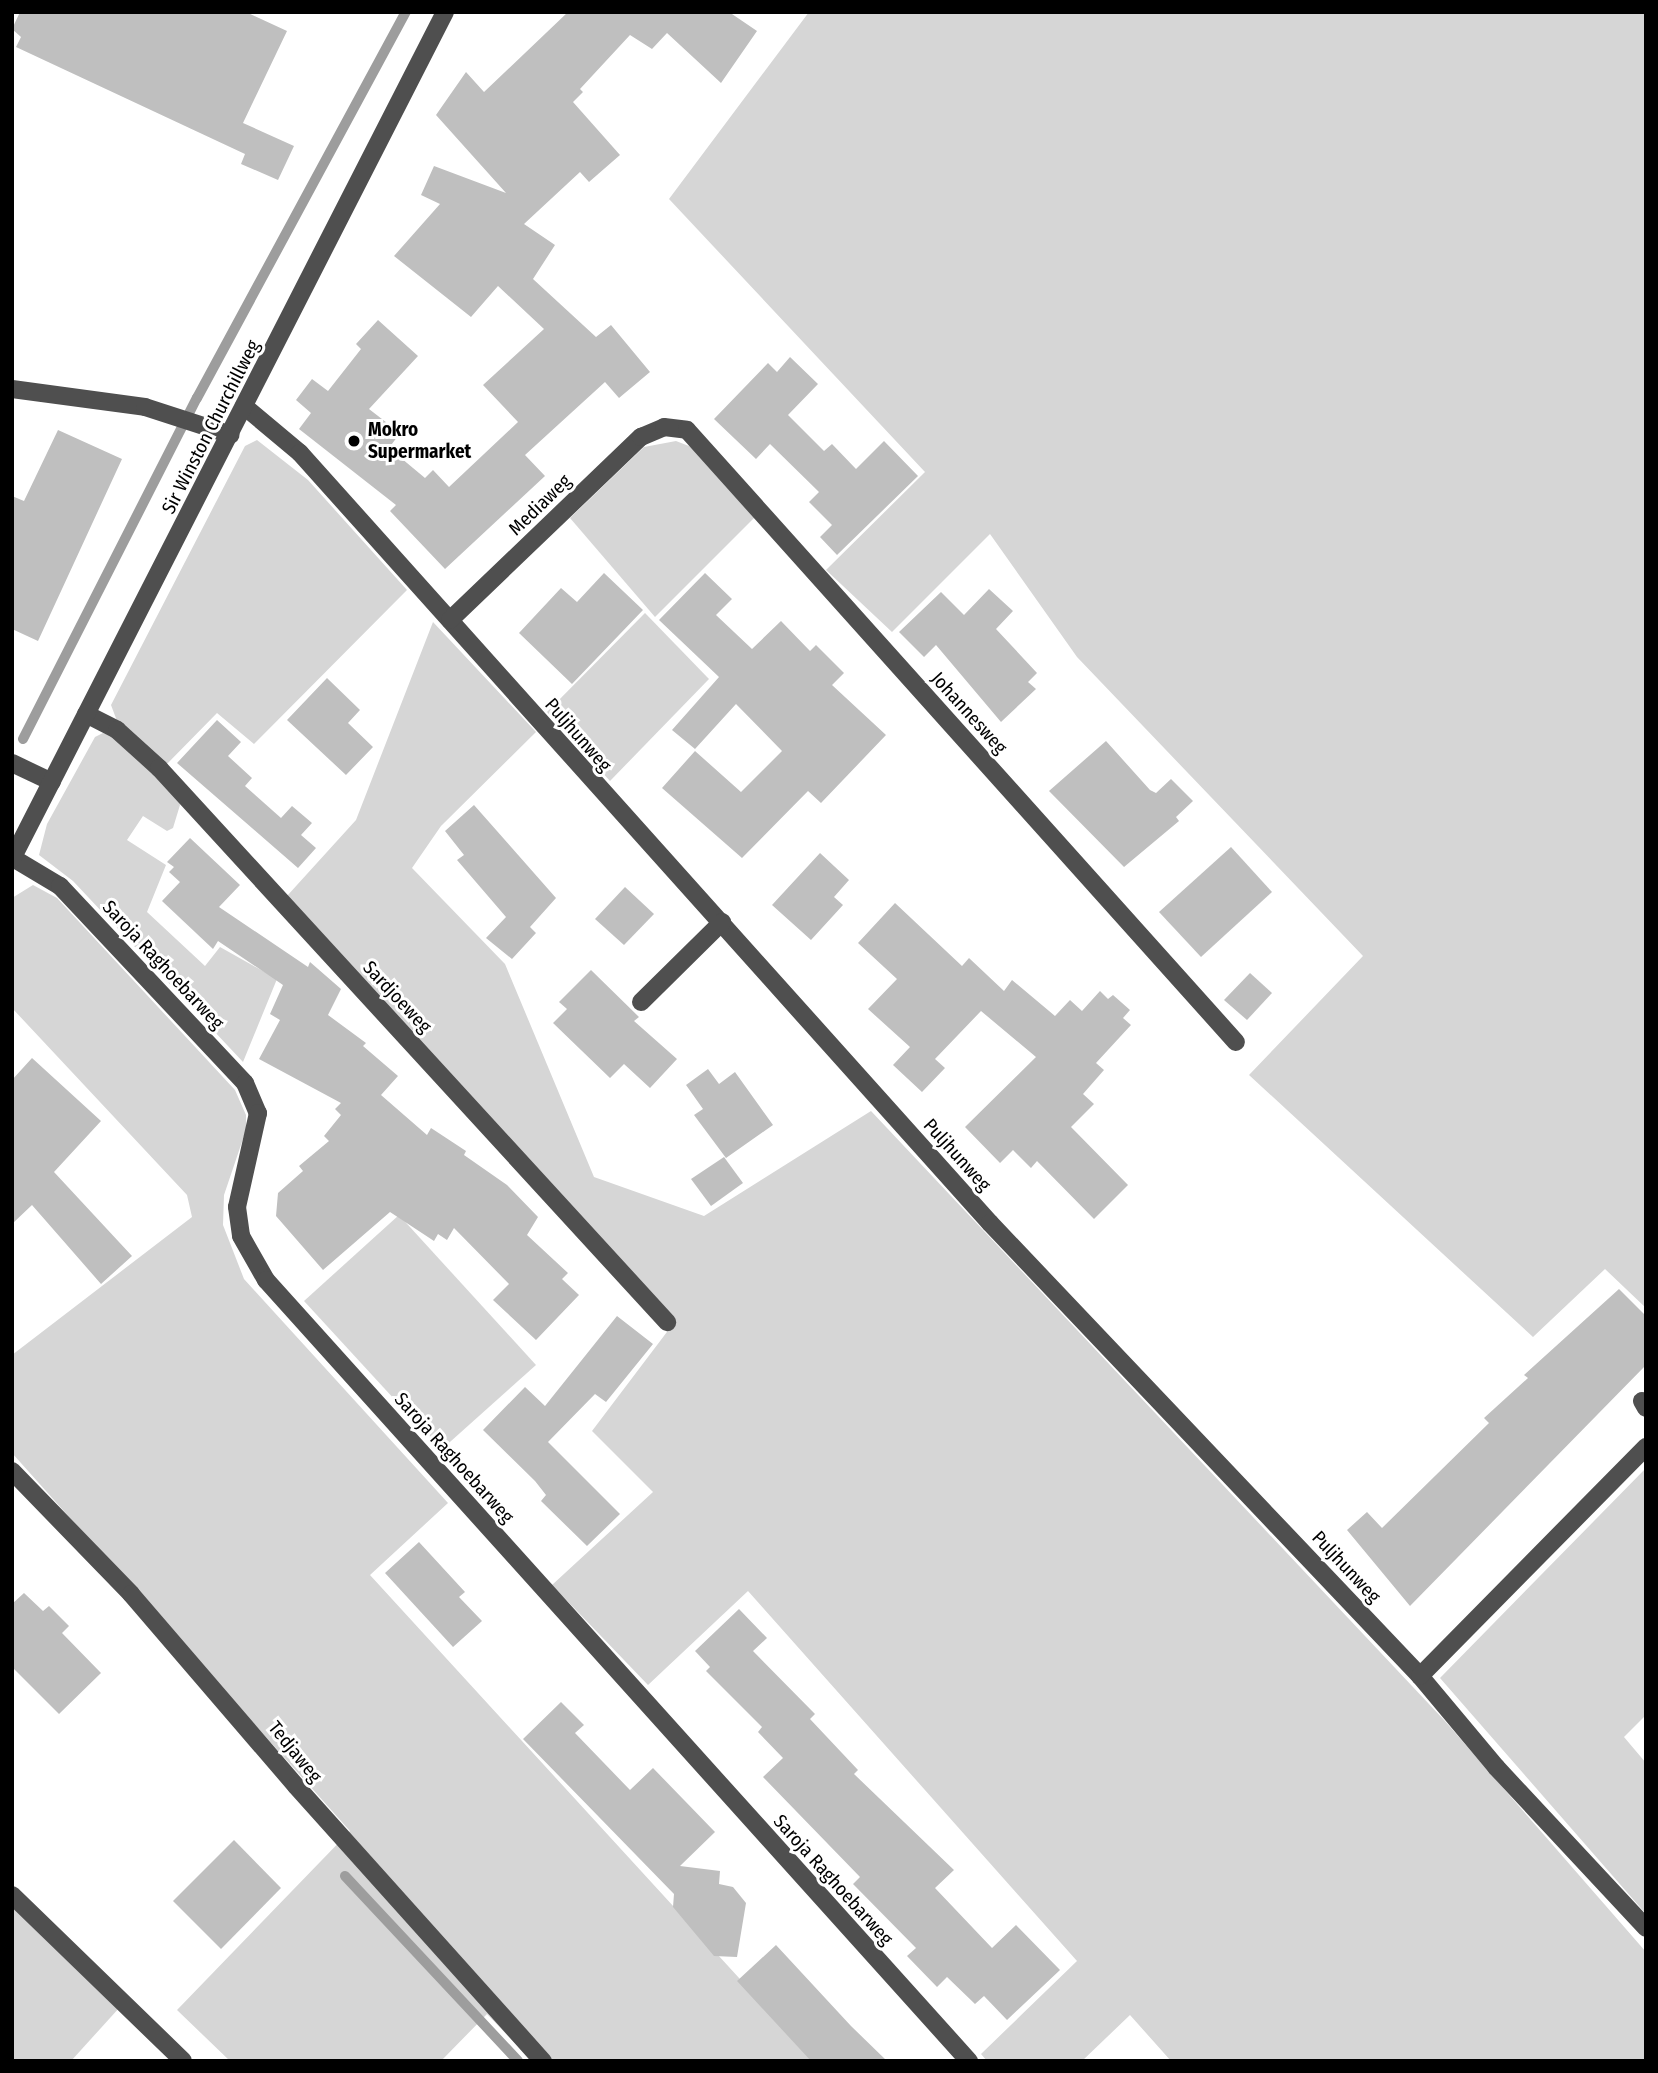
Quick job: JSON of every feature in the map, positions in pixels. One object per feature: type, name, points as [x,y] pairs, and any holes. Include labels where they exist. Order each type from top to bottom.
[{"type":"street","name":"Sir Winston Churchillweg","points":[[13,859],[445,12]]},
{"type":"street","points":[[12,389],[153,409],[231,435]]},
{"type":"street","name":"Puljhunweg","points":[[244,405],[300,453],[587,778],[722,922],[990,1223],[1420,1676],[1496,1767],[1646,1928]]},
{"type":"street","name":"Mediaweg","points":[[450,620],[641,437],[664,428]]},
{"type":"street","name":"Johannesweg","points":[[664,428],[687,430],[1236,1042]]},
{"type":"street","name":"Sardjoeweg","points":[[86,715],[117,730],[159,768],[667,1322]]},
{"type":"street","points":[[12,763],[52,782]]},
{"type":"street","name":"Saroja Raghoebarweg","points":[[13,859],[60,886],[245,1083],[258,1113],[237,1207],[241,1236],[266,1280],[969,2061]]},
{"type":"street","points":[[641,1002],[722,922]]},
{"type":"street","points":[[1420,1676],[1646,1447]]},
{"type":"street","name":"Tedjaweg","points":[[12,1471],[131,1594],[296,1786],[544,2061]]},
{"type":"street","points":[[12,1895],[183,2061]]},
{"type":"shaded area","points":[[809,12],[1646,12],[1646,1308],[1605,1269],[1533,1337],[1249,1075],[1363,956],[1077,657],[990,534],[892,632],[826,570],[925,472],[669,199]]},
{"type":"shaded area","points":[[257,440],[308,480],[407,590],[254,744],[217,713],[165,766],[117,721],[111,705],[245,446]]},
{"type":"shaded area","points":[[676,441],[694,448],[757,515],[655,617],[570,518],[644,447]]},
{"type":"shaded area","points":[[645,613],[709,679],[610,781],[547,712]]},
{"type":"shaded area","points":[[433,622],[536,732],[441,826],[412,868],[505,964],[594,1177],[704,1216],[871,1111],[1444,1720],[1646,1952],[1646,2061],[1171,2061],[1130,2015],[1082,2061],[987,2061],[981,2054],[1077,1961],[748,1591],[648,1685],[552,1585],[653,1492],[592,1431],[676,1320],[287,896],[356,820]]},
{"type":"shaded area","points":[[103,733],[115,737],[178,798],[180,805],[173,828],[167,831],[143,816],[127,840],[166,865],[147,912],[205,966],[220,947],[277,979],[243,1062],[73,881],[39,855],[47,824],[95,737]]},
{"type":"shaded area","points":[[33,885],[57,898],[235,1090],[246,1115],[246,1130],[224,1195],[223,1225],[244,1279],[448,1503],[370,1575],[815,2061],[532,2061],[487,2014],[441,2061],[230,2061],[177,2010],[350,1831],[12,1453],[12,1355],[192,1217],[187,1195],[12,1008],[12,898]]},
{"type":"shaded area","points":[[399,1215],[536,1365],[441,1450],[304,1301]]},
{"type":"shaded area","points":[[1646,1468],[1646,1715],[1624,1737],[1646,1763],[1646,1914],[1440,1678]]},
{"type":"shaded area","points":[[12,1907],[120,2007],[71,2061],[12,2061]]},
{"type":"building","points":[[20,12],[246,12],[287,31],[243,123],[294,146],[278,180],[241,164],[245,154],[16,47],[21,37],[12,29]]},
{"type":"building","points":[[568,12],[729,12],[757,31],[721,83],[667,33],[652,49],[630,35],[580,89],[583,92],[573,102],[620,155],[589,182],[580,172],[524,224],[555,245],[533,279],[596,337],[611,325],[650,372],[619,398],[605,382],[525,455],[545,476],[445,569],[390,511],[396,505],[299,429],[311,413],[296,400],[312,379],[328,391],[361,349],[356,344],[378,320],[418,356],[369,409],[400,433],[389,448],[425,478],[433,470],[449,487],[518,422],[483,385],[544,329],[498,286],[471,317],[394,256],[440,204],[421,195],[434,166],[506,193],[436,115],[466,72],[484,92]]},
{"type":"building","points":[[790,357],[818,384],[788,415],[824,451],[832,444],[856,469],[884,441],[918,476],[837,555],[820,537],[832,525],[809,502],[819,492],[770,444],[756,459],[714,419],[768,363],[777,372]]},
{"type":"building","points":[[58,430],[122,459],[38,641],[12,629],[12,496],[24,501]]},
{"type":"building","points":[[604,573],[643,610],[572,684],[519,633],[561,588],[577,602]]},
{"type":"building","points":[[705,573],[732,599],[716,615],[752,649],[781,621],[810,651],[816,645],[844,673],[832,685],[886,735],[821,803],[808,791],[742,858],[662,788],[695,751],[741,792],[782,751],[736,704],[695,749],[672,730],[719,677],[659,620]]},
{"type":"building","points":[[989,589],[1013,611],[996,629],[1037,673],[1028,682],[1036,689],[1001,722],[936,645],[924,657],[899,632],[941,592],[964,615]]},
{"type":"building","points":[[327,678],[360,710],[348,723],[373,747],[346,775],[287,720]]},
{"type":"building","points":[[217,720],[241,742],[228,756],[252,778],[245,786],[281,818],[292,806],[312,823],[301,835],[316,848],[298,868],[177,763]]},
{"type":"building","points":[[1106,741],[1150,790],[1156,793],[1171,779],[1193,801],[1176,817],[1179,821],[1124,867],[1049,791]]},
{"type":"building","points":[[474,805],[556,898],[530,927],[536,933],[512,959],[486,938],[506,917],[457,860],[464,855],[445,831]]},
{"type":"building","points":[[190,838],[240,885],[219,907],[308,967],[310,962],[341,989],[328,1015],[366,1043],[363,1046],[398,1076],[381,1095],[427,1135],[431,1128],[466,1151],[464,1155],[507,1185],[538,1217],[527,1235],[568,1273],[562,1279],[579,1295],[536,1340],[493,1300],[509,1284],[454,1228],[447,1240],[438,1234],[434,1241],[390,1212],[323,1270],[276,1216],[278,1193],[303,1171],[299,1166],[329,1141],[324,1136],[341,1115],[335,1109],[341,1103],[259,1059],[280,1020],[270,1014],[283,985],[218,941],[213,949],[162,901],[180,882],[169,872],[174,867],[167,862]]},
{"type":"building","points":[[1231,847],[1272,892],[1201,957],[1159,912]]},
{"type":"building","points":[[820,853],[849,880],[834,897],[843,905],[811,940],[772,905]]},
{"type":"building","points":[[625,887],[654,914],[624,945],[595,919]]},
{"type":"building","points":[[895,903],[962,966],[969,958],[1004,991],[1012,980],[1055,1016],[1070,1000],[1082,1011],[1100,991],[1108,999],[1113,995],[1130,1010],[1123,1018],[1131,1025],[1096,1063],[1104,1070],[1083,1094],[1094,1104],[1071,1127],[1128,1185],[1094,1219],[1037,1161],[1031,1168],[1013,1150],[1000,1163],[965,1127],[1036,1057],[981,1011],[935,1059],[945,1068],[922,1092],[893,1065],[910,1047],[868,1009],[897,979],[858,943]]},
{"type":"building","points":[[591,970],[639,1017],[634,1021],[677,1059],[650,1088],[624,1064],[610,1078],[553,1023],[567,1009],[559,1002]]},
{"type":"building","points":[[1250,973],[1272,993],[1247,1020],[1224,1000]]},
{"type":"building","points":[[32,1058],[101,1121],[54,1172],[132,1256],[101,1284],[32,1205],[12,1224],[12,1080]]},
{"type":"building","points":[[708,1069],[719,1084],[735,1072],[773,1125],[726,1158],[694,1115],[703,1109],[686,1085]]},
{"type":"building","points":[[724,1157],[743,1183],[711,1206],[691,1179]]},
{"type":"building","points":[[1619,1289],[1646,1316],[1646,1365],[1410,1606],[1347,1530],[1367,1512],[1382,1528],[1489,1423],[1484,1418],[1528,1378],[1524,1375]]},
{"type":"building","points":[[617,1316],[653,1344],[606,1402],[595,1394],[548,1442],[620,1514],[587,1546],[541,1501],[546,1495],[535,1481],[483,1430],[525,1387],[545,1406]]},
{"type":"building","points":[[419,1542],[465,1592],[459,1597],[482,1621],[453,1647],[385,1573]]},
{"type":"building","points":[[24,1593],[43,1611],[49,1606],[69,1626],[62,1633],[101,1673],[59,1714],[12,1667],[12,1604]]},
{"type":"building","points":[[739,1609],[767,1638],[753,1651],[815,1714],[810,1719],[858,1770],[854,1774],[954,1870],[935,1888],[992,1948],[1016,1925],[1060,1970],[1007,2020],[984,1996],[975,2004],[947,1977],[937,1987],[907,1956],[916,1948],[853,1884],[860,1877],[763,1777],[783,1758],[758,1732],[762,1727],[706,1671],[710,1667],[695,1651]]},
{"type":"building","points":[[561,1702],[584,1725],[575,1733],[630,1790],[653,1768],[715,1832],[680,1866],[720,1871],[719,1884],[733,1887],[746,1903],[737,1957],[714,1956],[673,1907],[674,1894],[523,1739]]},
{"type":"building","points":[[234,1840],[281,1888],[221,1949],[173,1901]]},
{"type":"building","points":[[776,1945],[887,2061],[811,2061],[737,1981]]},
{"type":"waterway","points":[[23,739],[197,398],[406,12]]},
{"type":"waterway","points":[[345,1876],[518,2061]]},
{"type":"place","name":"Mokro Supermarket","points":[[354,441]]}]
